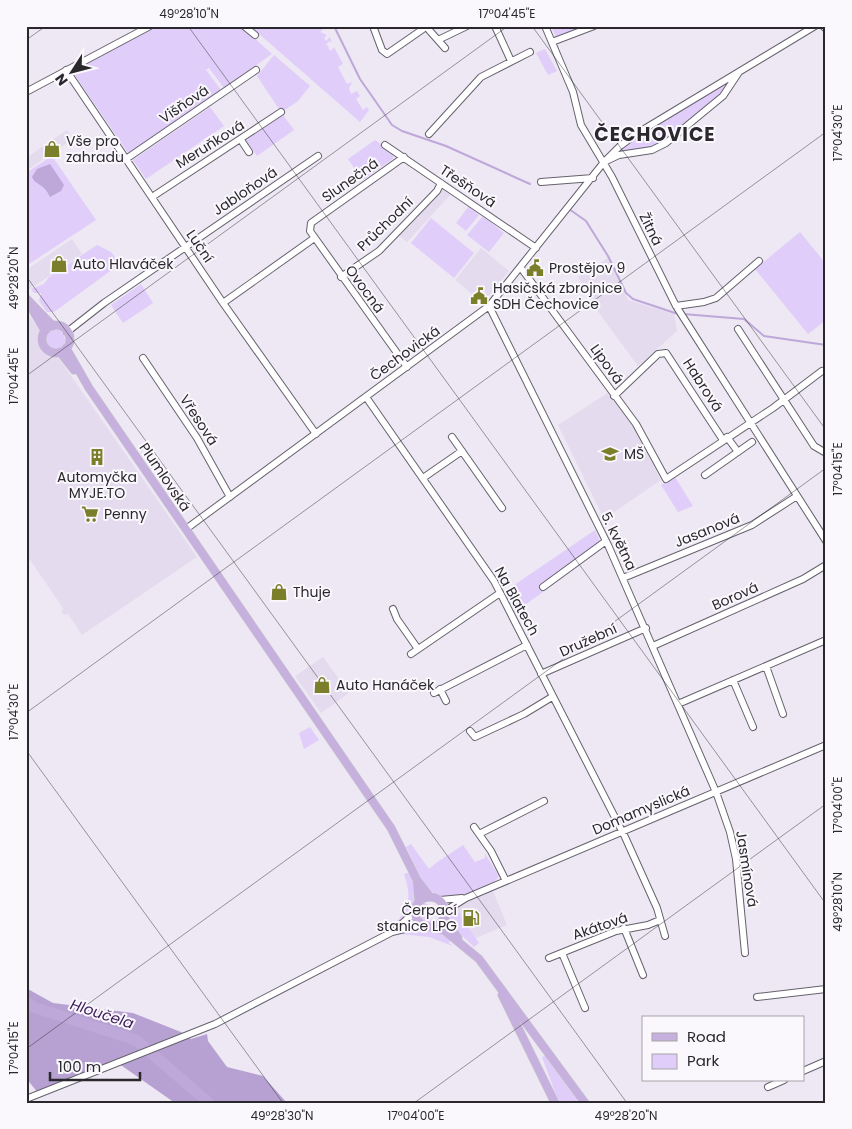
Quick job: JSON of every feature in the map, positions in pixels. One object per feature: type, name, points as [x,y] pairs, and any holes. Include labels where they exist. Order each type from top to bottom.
[{"type":"main road","name":"Plumlovská","points":[[26,298],[53,326],[61,327],[67,332]]},
{"type":"main road","name":"Plumlovská","points":[[26,298],[45,331],[42,339],[45,348],[51,352],[63,350],[391,828],[417,880]]},
{"type":"main road","points":[[45,331],[53,326]]},
{"type":"main road","points":[[63,350],[69,340],[67,332]]},
{"type":"main road","points":[[417,880],[430,897],[440,900],[445,915],[462,944]]},
{"type":"main road","points":[[417,880],[419,901],[414,912],[421,925],[445,931],[479,959],[585,1103]]},
{"type":"main road","points":[[419,901],[430,897]]},
{"type":"main road","points":[[434,927],[445,915]]},
{"type":"main road","points":[[496,982],[555,1103]]},
{"type":"main road","points":[[538,1066],[537,1055],[544,1047]]},
{"type":"street","points":[[26,92],[150,26]]},
{"type":"street","points":[[244,26],[255,35]]},
{"type":"street","points":[[373,26],[382,50],[387,54],[426,30],[445,48]]},
{"type":"street","points":[[438,40],[467,26]]},
{"type":"street","points":[[495,26],[511,61]]},
{"type":"street","name":"Žitná","points":[[545,26],[573,92],[581,125],[604,162],[677,308],[826,541]]},
{"type":"street","points":[[552,42],[594,26]]},
{"type":"street","name":"Čechovická","points":[[186,529],[489,306],[604,162],[620,146],[636,134],[815,26]]},
{"type":"street","points":[[823,26],[826,29]]},
{"type":"street","points":[[429,134],[481,77],[530,52]]},
{"type":"street","name":"Luční","points":[[66,70],[223,303],[316,434]]},
{"type":"street","name":"Višňová","points":[[126,158],[256,70]]},
{"type":"street","name":"Čechovická","points":[[604,162],[619,155],[652,150],[666,143],[718,101],[739,72]]},
{"type":"street","name":"Meruňková","points":[[152,197],[281,112]]},
{"type":"street","points":[[241,140],[250,152]]},
{"type":"street","name":"Třešňová","points":[[386,144],[536,248]]},
{"type":"street","name":"Jabloňová","points":[[185,246],[318,156]]},
{"type":"street","name":"Slunečná","points":[[311,223],[404,157]]},
{"type":"street","points":[[541,182],[593,178]]},
{"type":"street","name":"Průchodní","points":[[341,277],[381,249],[436,191],[441,183]]},
{"type":"street","name":"Ovocná","points":[[311,223],[310,231],[313,239],[407,367]]},
{"type":"street","points":[[223,303],[313,239]]},
{"type":"street","points":[[67,332],[102,304],[185,246]]},
{"type":"street","points":[[677,308],[716,298],[759,261]]},
{"type":"street","name":"Lipová","points":[[521,268],[636,424],[666,479],[725,438]]},
{"type":"street","name":"5. května","points":[[489,306],[606,541],[646,628],[716,792]]},
{"type":"street","points":[[738,329],[814,446],[826,453]]},
{"type":"street","name":"Habrová","points":[[614,396],[658,354],[666,352],[725,438]]},
{"type":"street","name":"Vřesová","points":[[143,358],[197,438],[230,497]]},
{"type":"street","points":[[738,452],[725,438],[785,400],[822,371]]},
{"type":"street","name":"Na Blatech","points":[[366,397],[500,593],[622,832],[666,936]]},
{"type":"street","points":[[452,437],[502,508]]},
{"type":"street","points":[[705,475],[752,442]]},
{"type":"street","points":[[423,478],[462,451]]},
{"type":"street","name":"Jasanová","points":[[623,578],[752,525],[797,496]]},
{"type":"street","points":[[543,587],[606,541]]},
{"type":"street","name":"Borová","points":[[653,646],[803,580],[826,565]]},
{"type":"street","points":[[410,654],[500,593]]},
{"type":"street","points":[[393,609],[397,619],[418,649]]},
{"type":"street","name":"Družební","points":[[541,674],[646,628]]},
{"type":"street","points":[[678,704],[826,640]]},
{"type":"street","points":[[446,701],[437,691],[527,645]]},
{"type":"street","points":[[766,666],[783,714]]},
{"type":"street","points":[[733,680],[753,727]]},
{"type":"street","points":[[470,731],[476,741],[552,697]]},
{"type":"street","name":"Domamyslická","points":[[445,915],[466,898],[506,880],[826,745]]},
{"type":"street","name":"Jasmínová","points":[[716,792],[730,832],[736,859],[745,953]]},
{"type":"street","points":[[479,834],[544,801]]},
{"type":"street","points":[[474,827],[496,859],[506,880]]},
{"type":"street","name":"Domamyslická","points":[[440,900],[466,898]]},
{"type":"street","points":[[392,932],[414,912]]},
{"type":"street","name":"Akátová","points":[[549,958],[624,928],[648,925],[660,920]]},
{"type":"street","points":[[26,1100],[224,1020],[392,932],[421,925]]},
{"type":"street","points":[[624,928],[643,975]]},
{"type":"street","points":[[562,953],[585,1008]]},
{"type":"street","points":[[757,997],[826,989]]},
{"type":"street","points":[[804,1071],[826,1061]]},
{"type":"street","points":[[768,1087],[779,1082]]},
{"type":"shaded area","points":[[67,130],[73,139],[26,171],[26,158]]},
{"type":"shaded area","points":[[50,164],[64,185],[61,191],[50,197],[48,192],[32,177],[37,169]]},
{"type":"shaded area","points":[[443,187],[452,193],[407,242],[398,235]]},
{"type":"shaded area","points":[[72,239],[82,254],[30,289],[26,284],[26,270]]},
{"type":"shaded area","points":[[481,248],[509,271],[483,303],[455,280]]},
{"type":"shaded area","points":[[608,258],[628,300],[674,314],[677,331],[638,366],[596,309],[578,277]]},
{"type":"shaded area","points":[[26,311],[197,557],[82,635],[68,614],[64,615],[61,612],[63,608],[26,554]]},
{"type":"shaded area","name":"MŠ","points":[[609,392],[635,429],[661,480],[604,519],[558,425]]},
{"type":"shaded area","name":"Auto Hanáček","points":[[323,657],[349,693],[321,713],[295,676]]},
{"type":"shaded area","points":[[493,891],[507,925],[476,938],[457,909],[458,906]]},
{"type":"shaded area","points":[[26,988],[53,1003],[133,1013],[181,1032],[191,1039],[207,1034],[208,1041],[227,1067],[263,1076],[287,1103],[175,1103],[115,1061],[38,1093],[26,1078]]},
{"type":"green space","points":[[157,26],[241,26],[272,54],[224,88],[209,68],[206,70],[221,90],[128,153],[74,74],[75,69]]},
{"type":"green space","points":[[250,26],[318,26],[320,29],[323,27],[320,32],[327,35],[324,38],[326,41],[330,37],[332,43],[330,41],[326,44],[328,48],[331,51],[334,47],[343,64],[338,67],[347,84],[352,82],[349,88],[351,94],[357,91],[360,96],[356,99],[363,110],[367,107],[369,110],[360,122]]},
{"type":"green space","points":[[551,26],[574,26],[576,29],[556,37]]},
{"type":"green space","points":[[545,49],[557,71],[548,75],[536,53]]},
{"type":"green space","points":[[274,55],[310,86],[298,101],[283,111],[279,109],[257,76]]},
{"type":"green space","points":[[739,72],[723,96],[652,150],[617,154],[620,146]]},
{"type":"green space","points":[[210,107],[224,126],[146,179],[133,160]]},
{"type":"green space","points":[[283,115],[294,130],[257,156],[246,140]]},
{"type":"green space","points":[[375,140],[394,154],[393,159],[363,180],[348,159]]},
{"type":"green space","points":[[52,156],[96,220],[26,266],[26,173]]},
{"type":"green space","points":[[469,206],[479,215],[466,231],[456,223]]},
{"type":"green space","points":[[483,216],[504,233],[489,252],[467,235]]},
{"type":"green space","points":[[431,218],[474,253],[454,278],[411,243]]},
{"type":"green space","points":[[800,232],[826,264],[826,320],[808,334],[755,269]]},
{"type":"green space","points":[[97,245],[111,252],[120,264],[54,312],[47,312],[39,301],[41,293],[34,293],[31,289],[44,284],[49,277]]},
{"type":"green space","points":[[141,284],[153,303],[123,323],[111,305]]},
{"type":"green space","points":[[55,329],[62,332],[65,339],[62,346],[55,349],[48,346],[45,339],[48,332]]},
{"type":"green space","points":[[675,477],[693,506],[678,512],[661,485]]},
{"type":"green space","points":[[595,530],[600,541],[539,585],[543,592],[515,612],[504,592]]},
{"type":"green space","points":[[310,727],[319,740],[304,749],[299,733]]},
{"type":"green space","points":[[411,844],[429,869],[463,845],[475,862],[485,858],[485,854],[499,876],[495,882],[458,896],[446,897],[436,894],[423,881],[406,847]]},
{"type":"green space","points":[[410,872],[415,890],[415,903],[409,914],[396,926],[394,924],[404,913],[408,901],[408,888],[404,874]]},
{"type":"green space","points":[[473,898],[458,906],[457,909],[479,943],[474,947],[451,925],[448,915],[455,907]]},
{"type":"green space","points":[[424,902],[431,907],[429,918],[436,922],[427,923],[421,918],[419,910]]},
{"type":"green space","points":[[420,927],[439,930],[452,938],[449,943],[453,946],[429,937],[401,934],[400,931]]},
{"type":"green space","points":[[545,1056],[579,1103],[559,1103],[542,1057]]},
{"type":"waterway","points":[[334,26],[360,79],[392,125],[402,131],[446,146],[530,184]]},
{"type":"waterway","points":[[569,209],[586,221],[608,256],[626,293],[633,299],[678,314]]},
{"type":"waterway","points":[[683,314],[744,319],[764,336],[826,345]]},
{"type":"waterway","name":"Hloučela","points":[[26,1002],[33,1007],[136,1040],[209,1103]]},
{"type":"place","name":"Vše pro zahradu","points":[[52,149]]},
{"type":"place","name":"Auto Hlaváček","points":[[59,264]]},
{"type":"place","name":"Prostějov 9","points":[[535,268]]},
{"type":"place","name":"Hasičská zbrojnice SDH Čechovice","points":[[479,296]]},
{"type":"place","name":"MŠ","points":[[610,454]]},
{"type":"place","name":"Automyčka MYJE.TO","points":[[97,457]]},
{"type":"place","name":"Penny","points":[[90,514]]},
{"type":"place","name":"Thuje","points":[[279,592]]},
{"type":"place","name":"Auto Hanáček","points":[[322,685]]},
{"type":"place","name":"Čerpací stanice LPG","points":[[471,918]]},
{"type":"district","name":"ČECHOVICE","points":[[655,134]]}]
